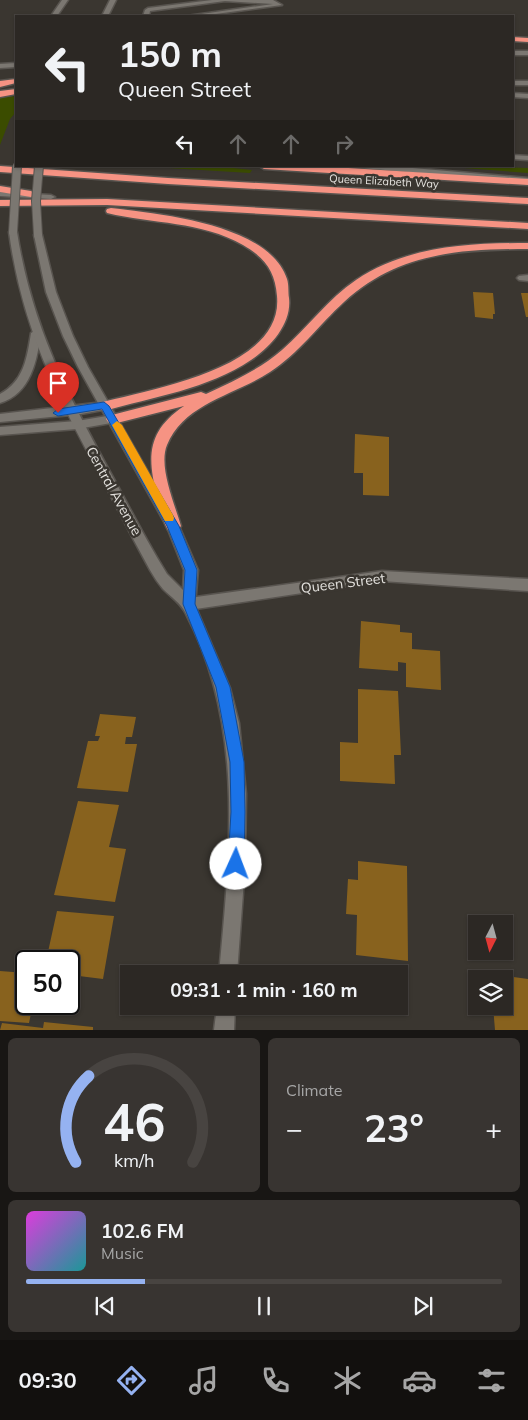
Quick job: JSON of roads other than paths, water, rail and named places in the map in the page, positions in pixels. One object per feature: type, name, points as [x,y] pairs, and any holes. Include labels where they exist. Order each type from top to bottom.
[{"type":"highway","points":[[514,40],[528,40]]},
{"type":"highway","points":[[0,84],[15,81]]},
{"type":"highway","points":[[0,94],[15,92]]},
{"type":"highway","points":[[282,167],[528,181]]},
{"type":"highway","name":"Queen Elizabeth Way","points":[[0,169],[528,201]]},
{"type":"highway","points":[[0,192],[24,198],[51,200],[528,226]]},
{"type":"highway","points":[[0,203],[24,198]]},
{"type":"highway","points":[[51,200],[190,222],[227,234],[242,240],[265,257],[278,273],[284,290],[281,316],[275,328],[268,339],[243,360],[182,386],[104,406]]},
{"type":"highway","points":[[173,526],[157,455],[165,434],[171,425],[183,414],[264,370],[284,356],[341,297],[387,267],[405,259],[450,250],[476,247],[528,246]]},
{"type":"highway","points":[[113,418],[180,403],[241,383]]},
{"type":"main road","points":[[106,15],[113,0]]},
{"type":"main road","name":"Central Avenue","points":[[17,167],[12,232],[20,280],[36,333],[77,425],[163,581],[189,604]]},
{"type":"main road","name":"Central Avenue","points":[[39,167],[36,201],[38,235],[46,277],[62,322],[83,367],[173,526],[191,570],[189,604],[223,687],[237,762],[238,812],[235,899],[229,965]]},
{"type":"main road","points":[[0,399],[16,388],[26,376],[30,367],[36,333]]},
{"type":"main road","points":[[0,418],[104,406]]},
{"type":"main road","points":[[0,431],[77,425],[113,418]]},
{"type":"main road","name":"Queen Street","points":[[189,604],[382,576],[528,585]]},
{"type":"main road","points":[[224,1030],[225,1015]]},
{"type":"lane","points":[[55,15],[65,0]]},
{"type":"lane","points":[[146,15],[148,10],[225,0],[274,2],[279,5],[198,15]]},
{"type":"lane","points":[[514,53],[528,53]]},
{"type":"lane","points":[[0,66],[15,65]]},
{"type":"lane","points":[[514,82],[528,83]]},
{"type":"lane","points":[[514,95],[528,96]]},
{"type":"lane","points":[[514,156],[528,158]]},
{"type":"lane","points":[[372,167],[528,181]]},
{"type":"lane","points":[[0,192],[51,200]]}]
